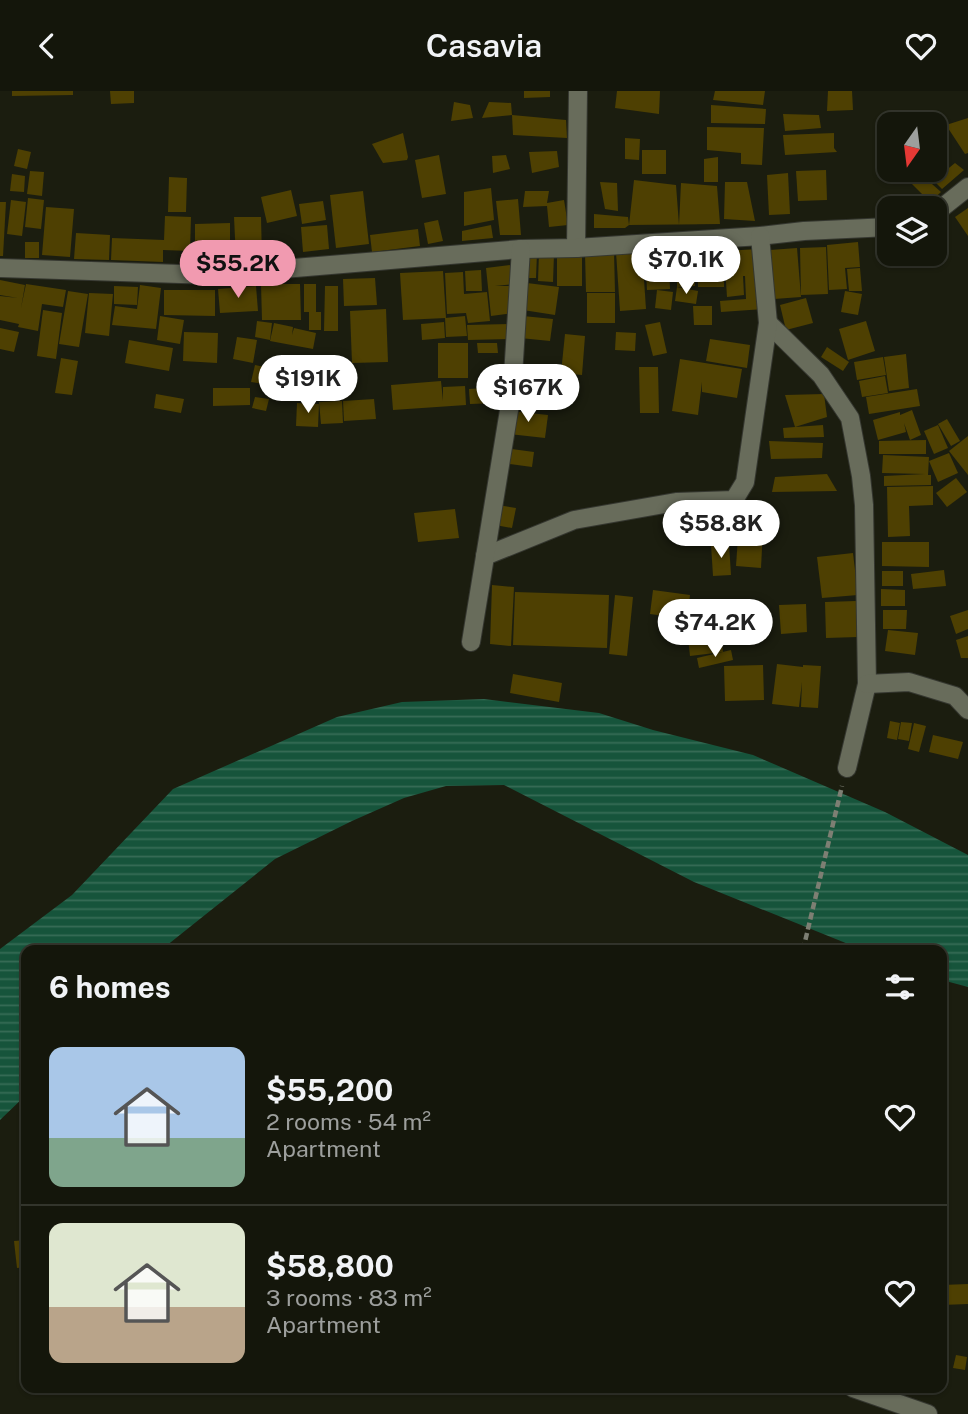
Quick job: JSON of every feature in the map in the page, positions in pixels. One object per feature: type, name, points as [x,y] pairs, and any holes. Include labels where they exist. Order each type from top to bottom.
[{"type":"street","points":[[576,248],[578,91]]},
{"type":"street","points":[[947,204],[968,187]]},
{"type":"street","points":[[0,268],[211,275],[521,249],[576,248],[877,228]]},
{"type":"street","points":[[485,556],[574,520],[676,502],[734,500],[745,482],[768,323],[760,236]]},
{"type":"street","points":[[471,642],[512,391],[521,249]]},
{"type":"street","points":[[768,323],[821,375],[850,418],[861,476],[864,505],[867,684],[847,768]]},
{"type":"street","points":[[867,684],[909,682],[955,696],[968,710]]},
{"type":"street","points":[[867,1393],[928,1414]]},
{"type":"path","points":[[804,945],[847,768]]},
{"type":"shaded area","points":[[484,699],[599,713],[653,730],[753,755],[885,812],[968,855],[968,987],[947,981],[947,945],[851,945],[694,882],[504,785],[446,786],[404,798],[275,859],[167,945],[21,945],[21,1100],[0,1120],[0,949],[72,895],[173,789],[337,717],[402,702]]},
{"type":"building","points":[[12,91],[73,91],[73,95],[12,96]]},
{"type":"building","points":[[110,91],[134,91],[134,103],[111,104]]},
{"type":"building","points":[[524,91],[550,91],[550,97],[524,98]]},
{"type":"building","points":[[617,91],[660,91],[659,114],[615,108]]},
{"type":"building","points":[[715,91],[765,91],[763,105],[713,100]]},
{"type":"building","points":[[828,91],[852,91],[853,110],[827,111]]},
{"type":"building","points":[[454,102],[470,105],[473,118],[451,121]]},
{"type":"building","points":[[489,102],[511,103],[512,115],[482,118]]},
{"type":"building","points":[[711,105],[766,109],[765,124],[711,123]]},
{"type":"building","points":[[783,114],[819,115],[821,128],[785,131]]},
{"type":"building","points":[[512,115],[566,120],[567,138],[513,135]]},
{"type":"building","points":[[968,118],[968,153],[965,154],[947,125]]},
{"type":"building","points":[[707,127],[764,128],[762,165],[741,164],[741,153],[707,150]]},
{"type":"building","points":[[403,133],[407,160],[383,163],[372,144]]},
{"type":"building","points":[[834,133],[834,148],[837,152],[785,155],[783,135]]},
{"type":"building","points":[[625,138],[640,139],[639,160],[625,159]]},
{"type":"building","points":[[18,149],[31,152],[27,169],[14,166]]},
{"type":"building","points":[[642,150],[666,150],[666,174],[642,174]]},
{"type":"building","points":[[557,151],[559,167],[532,173],[529,152]]},
{"type":"building","points":[[439,155],[446,194],[422,198],[415,160]]},
{"type":"building","points":[[506,155],[510,169],[493,173],[492,156]]},
{"type":"building","points":[[718,157],[718,182],[704,182],[704,159]]},
{"type":"building","points":[[955,163],[964,170],[942,189],[935,182],[947,182],[947,170]]},
{"type":"building","points":[[826,170],[827,200],[798,201],[796,171]]},
{"type":"building","points":[[30,171],[44,172],[42,196],[27,194]]},
{"type":"building","points":[[788,173],[790,214],[769,215],[767,175]]},
{"type":"building","points":[[12,174],[25,176],[24,192],[10,191]]},
{"type":"building","points":[[169,177],[187,178],[186,212],[168,212]]},
{"type":"building","points":[[634,180],[676,185],[679,224],[629,225]]},
{"type":"building","points":[[600,182],[617,183],[618,211],[605,209]]},
{"type":"building","points":[[725,182],[747,182],[755,221],[724,219]]},
{"type":"building","points":[[930,182],[941,192],[937,196],[924,196],[912,184]]},
{"type":"building","points":[[681,183],[717,186],[720,224],[679,224]]},
{"type":"building","points":[[491,188],[494,220],[464,226],[464,192]]},
{"type":"building","points":[[291,190],[297,216],[267,223],[261,197]]},
{"type":"building","points":[[363,191],[369,244],[336,248],[330,195]]},
{"type":"building","points":[[525,191],[549,191],[547,203],[564,200],[568,225],[549,227],[547,206],[523,207]]},
{"type":"building","points":[[28,198],[44,200],[41,229],[25,227]]},
{"type":"building","points":[[518,199],[521,235],[500,235],[496,201]]},
{"type":"building","points":[[11,200],[26,202],[22,236],[7,234]]},
{"type":"building","points":[[323,201],[326,220],[302,224],[299,204]]},
{"type":"building","points":[[0,202],[6,202],[3,256],[0,256]]},
{"type":"building","points":[[46,207],[74,209],[70,257],[42,255]]},
{"type":"building","points":[[968,208],[968,236],[955,217]]},
{"type":"building","points":[[594,214],[628,217],[629,225],[625,228],[594,228]]},
{"type":"building","points":[[165,216],[191,217],[190,251],[163,250],[163,262],[111,260],[112,238],[164,240]]},
{"type":"building","points":[[234,217],[261,217],[262,258],[236,259]]},
{"type":"building","points":[[438,220],[443,241],[428,244],[424,223]]},
{"type":"building","points":[[230,223],[230,256],[195,256],[195,224]]},
{"type":"building","points":[[327,225],[329,249],[303,252],[301,227]]},
{"type":"building","points":[[491,225],[493,238],[462,241],[462,231]]},
{"type":"building","points":[[418,229],[420,246],[372,252],[370,235]]},
{"type":"building","points":[[76,233],[110,235],[109,260],[74,259]]},
{"type":"building","points":[[25,242],[39,242],[39,258],[25,258]]},
{"type":"building","points":[[858,242],[860,267],[845,268],[847,289],[829,290],[827,245]]},
{"type":"building","points":[[826,247],[828,294],[801,295],[800,248]]},
{"type":"building","points":[[797,248],[801,297],[774,299],[770,250]]},
{"type":"building","points":[[759,249],[764,309],[721,312],[720,301],[746,299],[745,276],[744,295],[727,297],[724,251]]},
{"type":"building","points":[[642,250],[646,309],[620,311],[616,252]]},
{"type":"building","points":[[668,250],[670,289],[647,290],[645,251]]},
{"type":"building","points":[[724,251],[724,287],[698,287],[698,252]]},
{"type":"building","points":[[614,252],[615,292],[586,292],[585,253]]},
{"type":"building","points":[[525,253],[537,253],[536,278],[524,278]]},
{"type":"building","points":[[539,253],[554,254],[553,282],[538,281]]},
{"type":"building","points":[[557,254],[582,254],[582,286],[557,286]]},
{"type":"building","points":[[677,257],[694,257],[695,286],[677,287]]},
{"type":"building","points":[[511,265],[514,284],[495,286],[511,286],[514,313],[491,316],[486,268]]},
{"type":"building","points":[[860,268],[862,291],[849,291],[847,269]]},
{"type":"building","points":[[481,270],[482,291],[466,291],[465,271]]},
{"type":"building","points":[[443,271],[446,318],[403,320],[400,273]]},
{"type":"building","points":[[463,272],[464,294],[487,292],[490,321],[468,323],[466,313],[447,314],[445,273]]},
{"type":"building","points":[[375,278],[377,305],[344,306],[343,279]]},
{"type":"building","points":[[0,280],[25,285],[21,308],[26,284],[66,290],[63,307],[42,304],[38,331],[0,320],[0,296],[18,298],[0,295]]},
{"type":"building","points":[[527,283],[559,287],[555,315],[523,310]]},
{"type":"building","points":[[261,284],[300,284],[301,320],[262,320]]},
{"type":"building","points":[[304,284],[316,284],[316,312],[321,312],[321,330],[309,330],[309,312],[304,312]]},
{"type":"building","points":[[140,285],[161,288],[156,329],[112,325],[115,306],[137,309]]},
{"type":"building","points":[[114,286],[138,287],[137,305],[114,304]]},
{"type":"building","points":[[256,286],[258,311],[220,313],[218,289]]},
{"type":"building","points":[[325,286],[338,286],[338,331],[324,331]]},
{"type":"building","points":[[677,287],[698,291],[696,304],[675,301]]},
{"type":"building","points":[[164,290],[215,290],[215,316],[164,315]]},
{"type":"building","points":[[657,290],[673,292],[671,310],[655,308]]},
{"type":"building","points":[[68,291],[88,294],[79,347],[59,344]]},
{"type":"building","points":[[845,291],[862,294],[858,315],[841,312]]},
{"type":"building","points":[[89,293],[113,294],[109,336],[85,333]]},
{"type":"building","points":[[587,293],[615,293],[615,323],[587,323]]},
{"type":"building","points":[[806,298],[813,323],[786,330],[780,305]]},
{"type":"building","points":[[693,306],[712,306],[712,325],[694,325]]},
{"type":"building","points":[[386,309],[388,362],[352,363],[350,311]]},
{"type":"building","points":[[43,310],[62,313],[56,359],[37,356]]},
{"type":"building","points":[[160,316],[184,320],[180,344],[157,340]]},
{"type":"building","points":[[465,316],[467,336],[446,337],[445,318]]},
{"type":"building","points":[[523,316],[553,319],[550,341],[520,338]]},
{"type":"building","points":[[257,321],[272,323],[270,340],[255,337]]},
{"type":"building","points":[[866,321],[875,351],[848,360],[839,329]]},
{"type":"building","points":[[444,322],[445,338],[422,340],[421,324]]},
{"type":"building","points":[[660,322],[667,353],[653,356],[645,325]]},
{"type":"building","points":[[274,323],[293,327],[292,335],[294,328],[316,333],[313,349],[270,341]]},
{"type":"building","points":[[509,324],[509,339],[468,340],[467,325]]},
{"type":"building","points":[[0,328],[19,332],[14,352],[0,349]]},
{"type":"building","points":[[184,332],[218,333],[217,363],[183,361]]},
{"type":"building","points":[[616,332],[636,333],[635,351],[615,350]]},
{"type":"building","points":[[565,334],[585,336],[582,375],[561,373]]},
{"type":"building","points":[[237,337],[257,340],[253,363],[233,359]]},
{"type":"building","points":[[710,339],[750,345],[747,368],[706,361]]},
{"type":"building","points":[[129,340],[173,348],[169,371],[125,363]]},
{"type":"building","points":[[438,343],[468,343],[468,378],[438,378]]},
{"type":"building","points":[[477,343],[497,343],[498,353],[478,353]]},
{"type":"building","points":[[827,347],[849,362],[843,371],[821,357]]},
{"type":"building","points":[[906,354],[909,388],[889,391],[884,357]]},
{"type":"building","points":[[883,357],[886,375],[857,380],[854,362]]},
{"type":"building","points":[[61,358],[78,361],[72,395],[55,393]]},
{"type":"building","points":[[680,359],[742,369],[737,398],[702,392],[702,382],[698,415],[672,411]]},
{"type":"building","points":[[255,365],[274,369],[271,385],[251,382]]},
{"type":"building","points":[[522,366],[544,369],[542,383],[520,380]]},
{"type":"building","points":[[639,367],[658,367],[659,413],[640,413]]},
{"type":"building","points":[[885,376],[888,393],[862,397],[859,381]]},
{"type":"building","points":[[441,381],[443,401],[443,387],[465,386],[466,405],[393,410],[391,385]]},
{"type":"building","points":[[549,382],[569,384],[566,405],[548,403]]},
{"type":"building","points":[[521,385],[545,386],[545,403],[521,403]]},
{"type":"building","points":[[498,387],[498,403],[470,404],[469,389]]},
{"type":"building","points":[[213,388],[250,388],[250,405],[213,406]]},
{"type":"building","points":[[917,389],[920,406],[869,414],[866,397]]},
{"type":"building","points":[[156,394],[184,399],[181,413],[154,408]]},
{"type":"building","points":[[824,394],[827,417],[795,427],[785,395]]},
{"type":"building","points":[[255,397],[269,399],[266,411],[252,408]]},
{"type":"building","points":[[374,399],[376,419],[344,421],[343,401]]},
{"type":"building","points":[[342,401],[343,423],[321,424],[319,402]]},
{"type":"building","points":[[297,403],[319,404],[318,427],[296,426]]},
{"type":"building","points":[[912,410],[921,435],[910,440],[904,423],[906,432],[878,440],[873,420]]},
{"type":"building","points":[[511,411],[548,415],[545,438],[509,434]]},
{"type":"building","points":[[947,419],[960,441],[951,446],[938,424]]},
{"type":"building","points":[[823,425],[824,437],[784,438],[783,428]]},
{"type":"building","points":[[938,425],[948,448],[934,454],[924,431]]},
{"type":"building","points":[[968,436],[968,475],[949,451]]},
{"type":"building","points":[[926,440],[926,454],[879,454],[879,441]]},
{"type":"building","points":[[769,441],[823,443],[822,458],[771,459]]},
{"type":"building","points":[[505,448],[534,452],[532,467],[503,463]]},
{"type":"building","points":[[949,453],[958,473],[938,482],[929,461]]},
{"type":"building","points":[[883,455],[929,457],[928,475],[931,475],[931,485],[884,486],[884,476],[925,474],[882,473]]},
{"type":"building","points":[[827,474],[837,491],[772,492],[775,477]]},
{"type":"building","points":[[956,478],[967,492],[947,507],[936,493]]},
{"type":"building","points":[[933,486],[933,505],[909,506],[910,536],[888,537],[887,487]]},
{"type":"building","points":[[498,505],[516,508],[512,528],[495,525]]},
{"type":"building","points":[[740,508],[764,509],[761,568],[736,566]]},
{"type":"building","points":[[455,509],[459,538],[418,542],[414,513]]},
{"type":"building","points":[[882,542],[929,542],[929,567],[882,566]]},
{"type":"building","points":[[711,544],[729,544],[731,575],[713,576]]},
{"type":"building","points":[[853,553],[858,595],[822,598],[817,557]]},
{"type":"building","points":[[944,570],[946,586],[913,589],[911,574]]},
{"type":"building","points":[[882,571],[903,571],[903,586],[882,586]]},
{"type":"building","points":[[492,585],[514,587],[511,646],[490,644]]},
{"type":"building","points":[[881,589],[905,590],[905,606],[881,606]]},
{"type":"building","points":[[653,590],[690,595],[687,619],[650,614]]},
{"type":"building","points":[[515,592],[609,595],[607,648],[513,645]]},
{"type":"building","points":[[615,595],[633,597],[627,656],[609,654]]},
{"type":"building","points":[[856,601],[858,637],[826,638],[825,602]]},
{"type":"building","points":[[806,604],[807,632],[781,634],[779,605]]},
{"type":"building","points":[[883,610],[907,610],[906,629],[883,629]]},
{"type":"building","points":[[968,610],[968,629],[956,634],[950,616]]},
{"type":"building","points":[[719,616],[723,652],[690,656],[686,620]]},
{"type":"building","points":[[888,630],[918,633],[915,655],[885,651]]},
{"type":"building","points":[[968,636],[968,658],[961,658],[956,640]]},
{"type":"building","points":[[731,650],[733,660],[699,668],[697,658]]},
{"type":"building","points":[[777,664],[821,666],[818,708],[801,707],[802,682],[799,707],[772,704]]},
{"type":"building","points":[[763,665],[764,700],[725,701],[724,666]]},
{"type":"building","points":[[513,674],[562,683],[559,702],[510,693]]},
{"type":"building","points":[[890,721],[900,723],[897,740],[887,738]]},
{"type":"building","points":[[901,722],[912,723],[909,741],[898,739]]},
{"type":"building","points":[[914,723],[926,726],[919,752],[908,749]]},
{"type":"building","points":[[933,735],[963,742],[958,759],[929,752]]},
{"type":"building","points":[[21,1240],[21,1268],[17,1268],[14,1241]]},
{"type":"building","points":[[968,1284],[968,1304],[947,1305],[947,1285]]},
{"type":"building","points":[[956,1355],[967,1357],[965,1370],[953,1368]]}]
